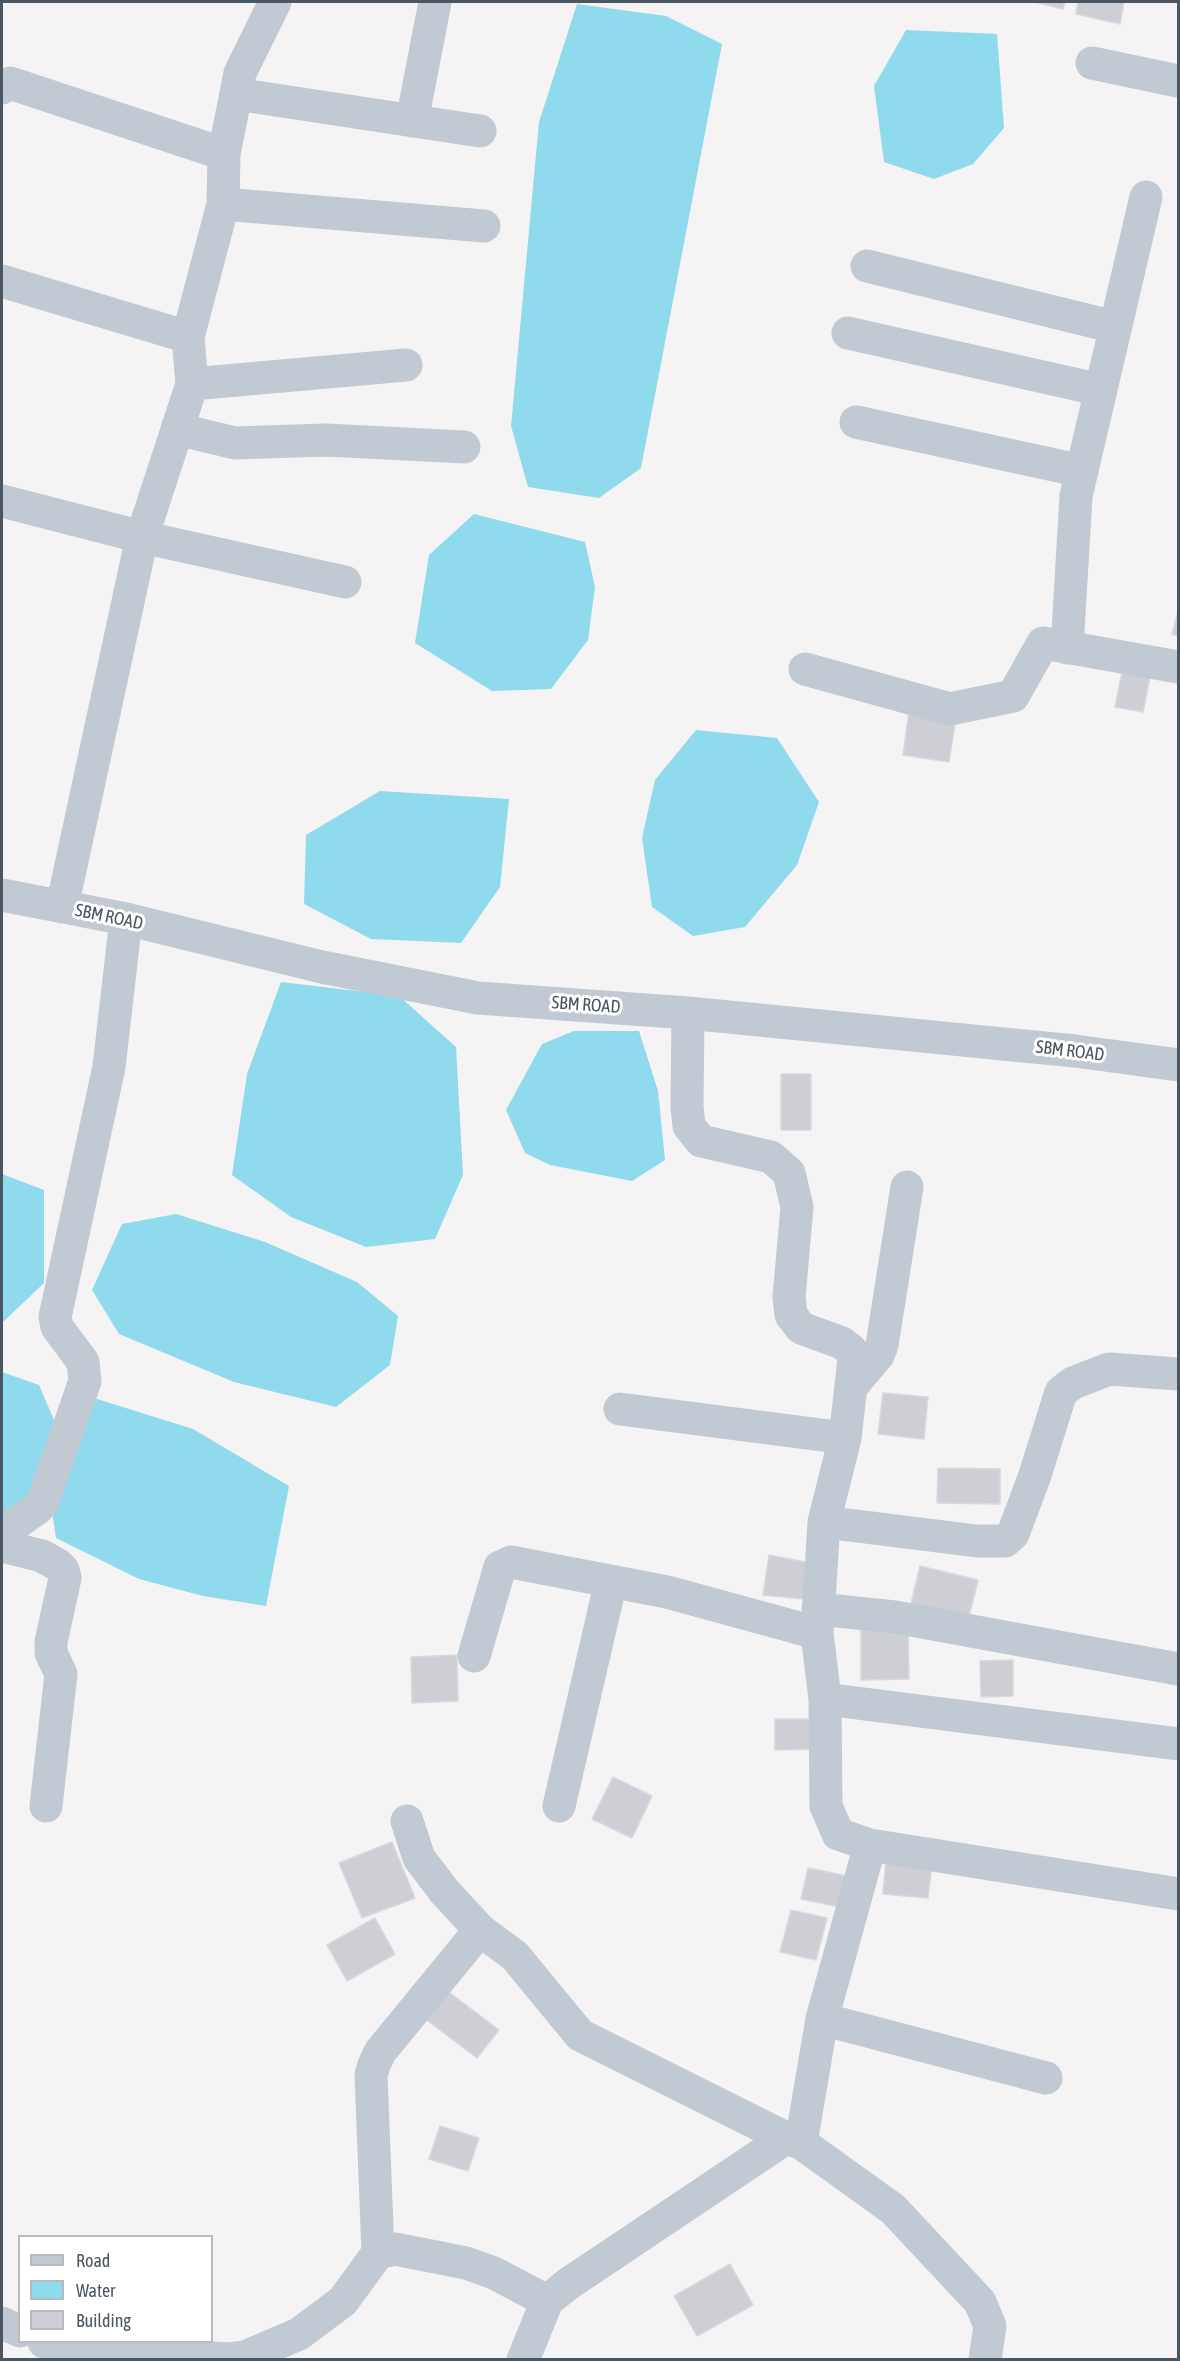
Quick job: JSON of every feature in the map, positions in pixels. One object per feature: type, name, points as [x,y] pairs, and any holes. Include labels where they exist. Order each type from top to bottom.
[{"type":"street","points":[[62,906],[142,537],[192,384],[188,337],[223,204],[224,154],[240,72],[276,2]]},
{"type":"street","points":[[412,121],[435,2]]},
{"type":"street","points":[[1092,63],[1179,81]]},
{"type":"street","points":[[2,88],[10,83],[224,154]]},
{"type":"street","points":[[236,94],[480,130]]},
{"type":"street","points":[[1067,648],[1076,496],[1146,197]]},
{"type":"street","points":[[223,204],[484,226]]},
{"type":"street","points":[[867,266],[1115,327]]},
{"type":"street","points":[[2,281],[188,337]]},
{"type":"street","points":[[848,333],[1101,390]]},
{"type":"street","points":[[192,384],[406,365]]},
{"type":"street","points":[[856,422],[1082,471]]},
{"type":"street","points":[[177,429],[235,443],[326,440],[464,447]]},
{"type":"street","points":[[2,501],[142,537],[345,582]]},
{"type":"street","points":[[805,669],[950,710],[1013,696],[1043,643],[1179,667]]},
{"type":"street","name":"SBM ROAD","points":[[2,895],[126,919],[322,967],[478,998],[688,1013],[1075,1051],[1179,1065]]},
{"type":"street","points":[[2,1533],[38,1508],[43,1501],[85,1381],[83,1362],[57,1328],[55,1317],[109,1067],[126,919]]},
{"type":"street","points":[[688,1013],[687,1107],[689,1126],[701,1141],[771,1157],[789,1173],[797,1207],[789,1297],[791,1315],[801,1328],[842,1343],[851,1350],[854,1360],[845,1438],[824,1522],[817,1621],[825,1699],[826,1806],[837,1833],[870,1845],[1179,1894]]},
{"type":"street","points":[[851,1387],[878,1355],[882,1345],[907,1187]]},
{"type":"street","points":[[824,1522],[977,1541],[1005,1541],[1013,1534],[1035,1475],[1061,1392],[1083,1378],[1109,1369],[1179,1374]]},
{"type":"street","points":[[620,1409],[845,1438]]},
{"type":"street","points":[[2,1546],[42,1556],[58,1564],[65,1578],[51,1642],[51,1653],[61,1674],[46,1806]]},
{"type":"street","points":[[474,1656],[500,1567],[511,1562],[817,1621],[885,1615],[1179,1669]]},
{"type":"street","points":[[559,1806],[611,1581]]},
{"type":"street","points":[[825,1699],[1179,1744]]},
{"type":"street","points":[[408,1821],[419,1858],[444,1891],[480,1930],[515,1956],[580,2035],[793,2140],[893,2209],[980,2302],[990,2326],[985,2360]]},
{"type":"street","points":[[523,2360],[547,2301],[578,2277],[793,2140],[822,2019],[870,1845]]},
{"type":"street","points":[[46,2343],[82,2355],[228,2359],[244,2357],[299,2334],[343,2301],[378,2253],[371,2075],[374,2065],[380,2052],[480,1930]]},
{"type":"street","points":[[822,2019],[1046,2078]]},
{"type":"street","points":[[378,2253],[395,2249],[466,2263],[494,2273],[547,2301]]},
{"type":"street","points":[[2,2323],[18,2330]]},
{"type":"water","points":[[577,4],[666,16],[722,44],[641,468],[599,498],[528,487],[511,426],[539,122]]},
{"type":"water","points":[[906,30],[997,34],[1004,128],[973,164],[934,179],[884,162],[874,86]]},
{"type":"water","points":[[474,514],[585,542],[595,587],[588,640],[551,689],[492,691],[415,643],[429,555]]},
{"type":"water","points":[[696,730],[777,738],[819,802],[797,865],[745,927],[693,936],[652,907],[642,838],[655,780]]},
{"type":"water","points":[[380,791],[509,799],[500,887],[461,943],[371,939],[304,904],[306,835]]},
{"type":"water","points":[[281,982],[399,996],[456,1047],[463,1175],[435,1239],[366,1247],[291,1217],[232,1175],[247,1074]]},
{"type":"water","points":[[574,1031],[639,1031],[658,1091],[665,1160],[632,1181],[550,1165],[525,1153],[506,1110],[542,1044]]},
{"type":"water","points":[[2,1174],[44,1190],[44,1283],[2,1323]]},
{"type":"water","points":[[176,1214],[265,1242],[357,1282],[398,1316],[390,1365],[336,1407],[234,1382],[119,1334],[92,1290],[122,1224]]},
{"type":"water","points":[[2,1372],[39,1385],[54,1420],[26,1508],[2,1513]]},
{"type":"water","points":[[94,1398],[193,1429],[289,1486],[266,1606],[203,1596],[139,1579],[56,1538],[47,1478]]},
{"type":"building","points":[[1035,2],[1065,2],[1063,9]]},
{"type":"building","points":[[1078,2],[1124,2],[1120,24],[1076,14]]},
{"type":"building","points":[[1178,612],[1178,636],[1172,634]]},
{"type":"building","points":[[1124,662],[1152,667],[1143,712],[1115,707]]},
{"type":"building","points":[[909,711],[956,717],[949,762],[903,755]]},
{"type":"building","points":[[781,1074],[811,1074],[811,1130],[781,1130]]},
{"type":"building","points":[[883,1393],[928,1397],[924,1439],[878,1434]]},
{"type":"building","points":[[938,1468],[1000,1469],[1000,1504],[937,1503]]},
{"type":"building","points":[[769,1555],[816,1564],[814,1600],[763,1595]]},
{"type":"building","points":[[920,1566],[978,1580],[968,1621],[910,1608]]},
{"type":"building","points":[[861,1619],[908,1622],[909,1679],[861,1680]]},
{"type":"building","points":[[457,1655],[458,1701],[412,1703],[411,1657]]},
{"type":"building","points":[[1013,1660],[1013,1696],[981,1697],[980,1661]]},
{"type":"building","points":[[775,1719],[822,1719],[823,1749],[775,1750]]},
{"type":"building","points":[[613,1777],[652,1796],[632,1838],[592,1819]]},
{"type":"building","points":[[392,1842],[415,1898],[362,1918],[339,1863]]},
{"type":"building","points":[[886,1859],[932,1863],[928,1898],[883,1894]]},
{"type":"building","points":[[808,1868],[857,1878],[850,1909],[801,1899]]},
{"type":"building","points":[[791,1910],[827,1918],[816,1960],[780,1952]]},
{"type":"building","points":[[375,1918],[395,1954],[347,1981],[327,1945]]},
{"type":"building","points":[[446,1990],[499,2030],[477,2058],[424,2018]]},
{"type":"building","points":[[440,2126],[479,2138],[468,2171],[429,2159]]},
{"type":"building","points":[[730,2264],[753,2305],[697,2336],[674,2296]]}]
